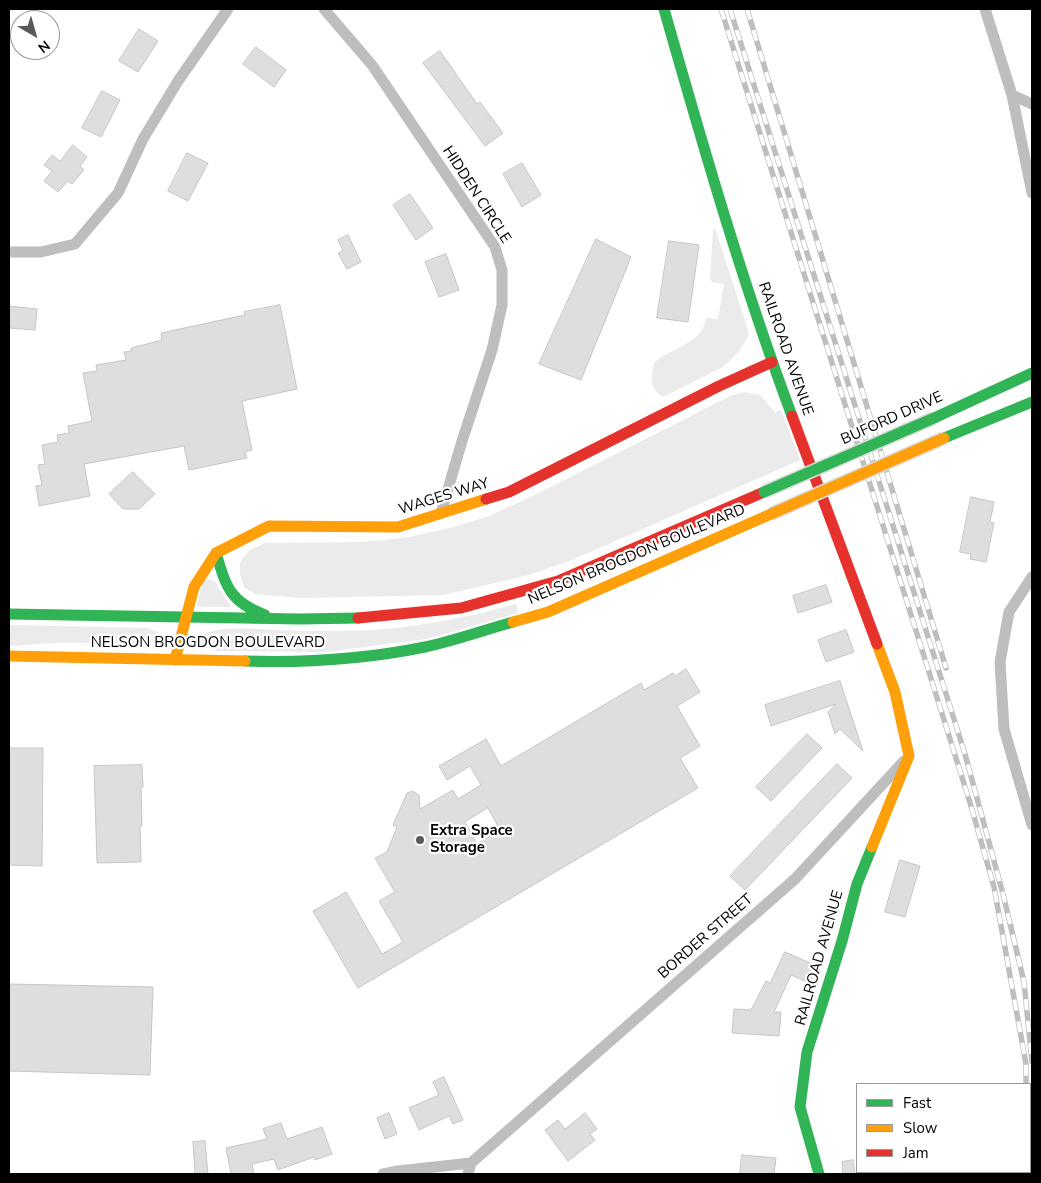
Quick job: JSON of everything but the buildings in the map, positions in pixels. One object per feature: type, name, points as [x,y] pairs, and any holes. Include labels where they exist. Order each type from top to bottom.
[{"type":"main road","name":"RAILROAD AVENUE","points":[[664,9],[715,188],[772,362],[895,692],[909,756],[857,884],[842,941],[807,1052],[800,1107],[819,1174]]},
{"type":"main road","name":"WAGES WAY","points":[[216,553],[269,526],[398,527],[509,492],[719,386],[772,362]]},
{"type":"main road","name":"BUFORD DRIVE","points":[[764,492],[1032,373]]},
{"type":"main road","name":"NELSON BROGDON BOULEVARD","points":[[9,656],[271,662],[366,657],[426,647],[548,612],[944,438],[1032,402]]},
{"type":"main road","name":"NELSON BROGDON BOULEVARD","points":[[9,614],[186,618],[366,618],[461,608],[558,581],[764,492]]},
{"type":"main road","points":[[216,553],[228,588],[238,602],[251,611],[278,619]]},
{"type":"main road","points":[[175,660],[194,587],[216,553]]},
{"type":"street","points":[[9,252],[41,252],[75,244],[118,192],[143,139],[178,81],[228,9]]},
{"type":"street","name":"HIDDEN CIRCLE","points":[[324,9],[372,65],[495,247],[502,270],[502,305],[492,350],[462,441],[442,513]]},
{"type":"street","points":[[985,9],[1012,95],[1032,194]]},
{"type":"street","points":[[1012,95],[1032,104]]},
{"type":"street","points":[[1032,577],[1009,612],[1000,662],[1004,729],[1032,825]]},
{"type":"street","name":"BORDER STREET","points":[[469,1169],[795,879],[909,756]]},
{"type":"street","points":[[383,1174],[398,1170],[469,1169]]},
{"type":"shaded area","points":[[715,228],[749,333],[738,352],[721,368],[663,397],[653,386],[652,372],[655,362],[699,334],[704,327],[706,318],[718,319],[724,284],[712,282],[710,278],[713,230]]},
{"type":"shaded area","points":[[745,392],[760,395],[775,412],[781,410],[800,460],[572,560],[529,575],[443,595],[301,598],[255,594],[244,587],[240,575],[240,562],[248,551],[265,543],[365,542],[409,537],[454,527],[489,516],[537,494],[732,395]]},
{"type":"shaded area","points":[[207,578],[215,582],[231,607],[198,607],[196,605],[204,579]]},
{"type":"shaded area","points":[[516,604],[518,613],[427,639],[325,652],[217,651],[202,644],[197,639],[203,634],[212,631],[235,628],[345,631],[401,627],[451,620]]},
{"type":"shaded area","points":[[9,625],[148,628],[162,636],[159,639],[144,643],[54,643],[9,646]]},
{"type":"railway","points":[[721,9],[971,806],[994,887],[1026,1064],[1026,1083]]},
{"type":"railway","points":[[730,9],[965,754],[1003,894],[1024,982],[1032,1062]]},
{"type":"railway","points":[[747,9],[946,668]]},
{"type":"traffic: fast","points":[[664,9],[708,163],[756,315],[792,416]]},
{"type":"traffic: fast","points":[[934,418],[1032,373]]},
{"type":"traffic: fast","points":[[944,438],[1032,402]]},
{"type":"traffic: fast","points":[[764,492],[934,418]]},
{"type":"traffic: fast","points":[[216,553],[231,592],[244,605],[265,615]]},
{"type":"traffic: fast","points":[[9,614],[300,619],[358,618]]},
{"type":"traffic: fast","points":[[245,661],[313,661],[380,655],[436,645],[513,622]]},
{"type":"traffic: fast","points":[[819,1174],[800,1107],[807,1052],[842,941],[857,884],[872,847]]},
{"type":"traffic: slow","points":[[771,514],[944,438]]},
{"type":"traffic: slow","points":[[175,660],[194,587],[216,553],[269,526],[398,527],[486,499]]},
{"type":"traffic: slow","points":[[513,622],[548,612],[771,514]]},
{"type":"traffic: slow","points":[[872,847],[909,756],[895,692],[877,644]]},
{"type":"traffic: slow","points":[[9,656],[245,661]]},
{"type":"traffic: jam","points":[[486,499],[509,492],[719,386],[772,362]]},
{"type":"traffic: jam","points":[[792,416],[877,644]]},
{"type":"traffic: jam","points":[[358,618],[461,608],[558,581],[764,492]]},
{"type":"place","name":"Extra Space Storage","points":[[420,840]]}]
